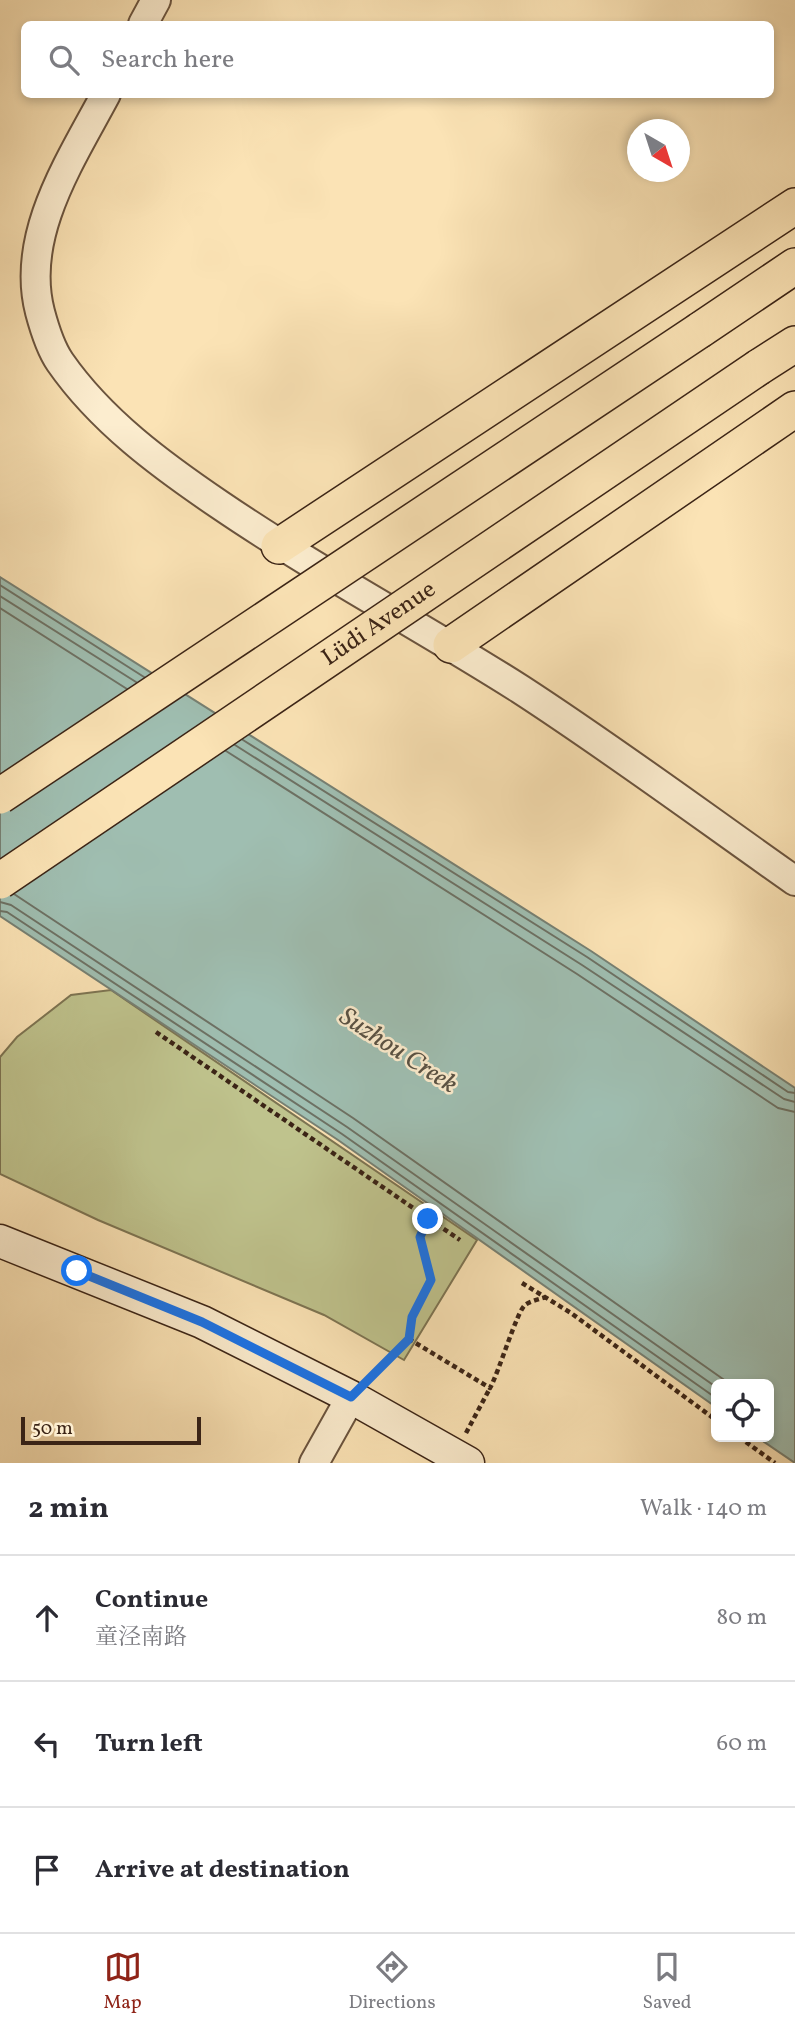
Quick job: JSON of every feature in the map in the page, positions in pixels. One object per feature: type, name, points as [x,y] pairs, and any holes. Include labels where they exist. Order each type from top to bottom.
[{"type":"main road","points":[[279,545],[795,206]]},
{"type":"main road","points":[[0,796],[795,266]]},
{"type":"main road","name":"Lüdi Avenue","points":[[0,881],[795,344]]},
{"type":"main road","points":[[451,645],[795,409]]},
{"type":"main road","points":[[0,1241],[202,1322],[351,1397],[457,1461]]},
{"type":"street","points":[[145,21],[156,0]]},
{"type":"street","points":[[104,98],[67,167],[43,223],[34,263],[40,311],[58,360],[104,413],[165,468],[279,545],[451,645],[560,715],[795,881]]},
{"type":"street","points":[[314,1463],[351,1397]]},
{"type":"path","points":[[156,1032],[460,1240]]},
{"type":"path","points":[[351,1397],[409,1339],[412,1317],[431,1280],[420,1237],[428,1219]]},
{"type":"path","points":[[522,1283],[546,1297],[711,1416]]},
{"type":"path","points":[[457,1461],[507,1352],[516,1318],[524,1305],[546,1297]]},
{"type":"path","points":[[409,1339],[490,1388]]},
{"type":"path","points":[[746,1442],[775,1463]]},
{"type":"green space","points":[[111,990],[477,1240],[404,1360],[324,1315],[98,1220],[0,1174],[0,1057],[17,1037],[71,995]]},
{"type":"water","name":"Suzhou Creek","points":[[0,577],[591,951],[795,1088],[795,1463],[764,1442],[774,1442],[774,1379],[711,1379],[711,1403],[338,1140],[0,916]]},
{"type":"route","points":[[77,1271],[202,1322],[351,1397],[409,1339],[412,1317],[431,1280],[420,1237],[428,1219]]}]
